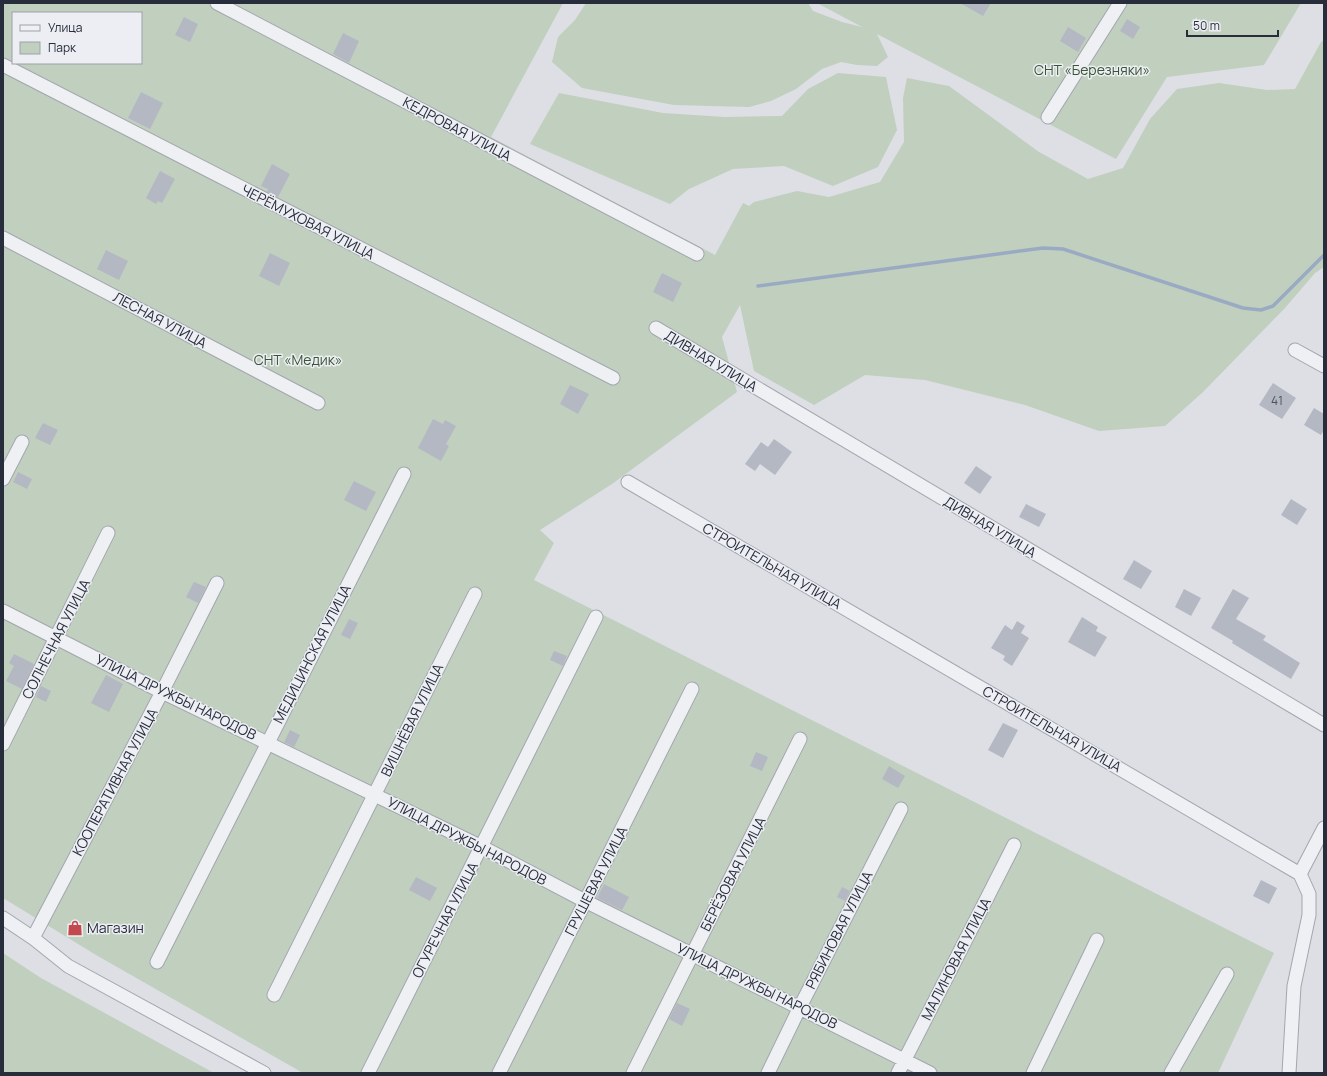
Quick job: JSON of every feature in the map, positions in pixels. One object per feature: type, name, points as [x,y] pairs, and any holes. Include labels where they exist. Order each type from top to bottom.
[{"type":"street","name":"КЕДРОВАЯ УЛИЦА","points":[[217,3],[697,254]]},
{"type":"street","points":[[1048,117],[1120,3]]},
{"type":"street","name":"ЧЕРЁМУХОВАЯ УЛИЦА","points":[[3,65],[613,378]]},
{"type":"street","name":"ЛЕСНАЯ УЛИЦА","points":[[3,238],[318,403]]},
{"type":"street","name":"ДИВНАЯ УЛИЦА","points":[[656,328],[1324,726]]},
{"type":"street","points":[[1295,350],[1324,366]]},
{"type":"street","points":[[3,479],[22,442]]},
{"type":"street","name":"МЕДИЦИНСКАЯ УЛИЦА","points":[[157,962],[267,742],[404,474]]},
{"type":"street","name":"СТРОИТЕЛЬНАЯ УЛИЦА","points":[[628,482],[1300,874]]},
{"type":"street","name":"СОЛНЕЧНАЯ УЛИЦА","points":[[3,744],[108,533]]},
{"type":"street","name":"КООПЕРАТИВНАЯ УЛИЦА","points":[[33,938],[162,692],[217,583]]},
{"type":"street","name":"ВИШНЁВАЯ УЛИЦА","points":[[274,995],[475,594]]},
{"type":"street","name":"УЛИЦА ДРУЖБЫ НАРОДОВ","points":[[3,611],[162,692],[482,847],[586,901],[930,1073]]},
{"type":"street","name":"ОГУРЕЧНАЯ УЛИЦА","points":[[368,1073],[596,617]]},
{"type":"street","name":"ГРУШЕВАЯ УЛИЦА","points":[[499,1073],[692,689]]},
{"type":"street","name":"БЕРЁЗОВАЯ УЛИЦА","points":[[633,1073],[800,739]]},
{"type":"street","name":"РЯБИНОВАЯ УЛИЦА","points":[[768,1073],[901,809]]},
{"type":"street","points":[[1289,1073],[1294,986],[1309,916],[1309,894],[1300,874],[1324,828]]},
{"type":"street","name":"МАЛИНОВАЯ УЛИЦА","points":[[898,1073],[1014,845]]},
{"type":"street","points":[[3,918],[33,938],[68,966],[264,1073]]},
{"type":"street","points":[[1033,1073],[1097,940]]},
{"type":"street","points":[[1171,1073],[1227,974]]},
{"type":"green space","name":"СНТ «Медик»","points":[[3,3],[563,3],[491,137],[715,255],[743,203],[749,206],[754,202],[797,191],[829,197],[880,182],[904,142],[903,98],[907,78],[949,86],[1039,152],[1088,179],[1123,168],[1150,119],[1177,89],[1219,83],[1267,90],[1295,89],[1321,42],[1324,40],[1324,267],[1315,273],[1285,308],[1203,392],[1165,426],[1099,431],[1025,405],[925,380],[865,375],[814,405],[754,371],[740,305],[722,337],[737,392],[612,484],[540,530],[554,543],[534,580],[1274,953],[1218,1073],[303,1073],[96,955],[3,898]]},
{"type":"green space","name":"СНТ «Березняки»","points":[[586,3],[808,3],[813,11],[842,22],[862,27],[817,3],[1301,3],[1264,65],[1167,77],[1116,159],[877,34],[888,57],[877,66],[857,65],[841,62],[822,69],[796,89],[771,101],[749,107],[674,105],[582,88],[552,62],[558,37],[575,20]]},
{"type":"green space","points":[[838,73],[886,77],[897,130],[878,167],[833,186],[784,166],[733,169],[689,189],[670,204],[530,144],[559,93],[663,113],[725,117],[782,116],[808,89]]},
{"type":"green space","points":[[3,953],[41,978],[214,1073],[3,1073]]},
{"type":"building","points":[[960,3],[991,3],[983,16]]},
{"type":"building","points":[[184,17],[198,24],[190,42],[175,35]]},
{"type":"building","points":[[1127,19],[1140,27],[1133,39],[1120,31]]},
{"type":"building","points":[[1068,27],[1086,38],[1078,52],[1060,41]]},
{"type":"building","points":[[343,33],[359,41],[349,63],[333,54]]},
{"type":"building","points":[[141,92],[163,103],[150,129],[128,118]]},
{"type":"building","points":[[272,164],[290,174],[278,197],[267,192],[268,189],[261,186]]},
{"type":"building","points":[[160,171],[175,179],[162,203],[158,201],[156,204],[146,198]]},
{"type":"building","points":[[106,250],[128,261],[119,280],[97,269]]},
{"type":"building","points":[[270,253],[290,263],[279,286],[259,276]]},
{"type":"building","points":[[662,273],[682,283],[673,302],[653,292]]},
{"type":"building","points":[[1273,383],[1296,398],[1282,419],[1259,405]]},
{"type":"building","points":[[570,385],[589,394],[578,414],[560,404]]},
{"type":"building","points":[[1314,408],[1324,414],[1324,430],[1321,435],[1304,425]]},
{"type":"building","points":[[433,419],[443,424],[445,420],[456,426],[446,444],[449,446],[441,461],[418,448]]},
{"type":"building","points":[[43,423],[58,430],[50,445],[35,438]]},
{"type":"building","points":[[774,439],[792,452],[775,475],[760,464],[755,471],[745,464],[761,442],[768,447]]},
{"type":"building","points":[[976,466],[992,477],[980,494],[964,483]]},
{"type":"building","points":[[18,472],[32,479],[27,489],[13,482]]},
{"type":"building","points":[[354,481],[376,492],[366,511],[344,500]]},
{"type":"building","points":[[1291,499],[1307,509],[1297,525],[1281,515]]},
{"type":"building","points":[[1026,504],[1046,514],[1039,527],[1019,517]]},
{"type":"building","points":[[1134,560],[1152,571],[1141,589],[1123,579]]},
{"type":"building","points":[[194,582],[206,587],[198,603],[186,597]]},
{"type":"building","points":[[1184,589],[1201,598],[1191,616],[1175,607]]},
{"type":"building","points":[[1233,589],[1249,598],[1236,619],[1266,636],[1263,640],[1300,663],[1291,679],[1232,643],[1233,641],[1211,628]]},
{"type":"building","points":[[1082,617],[1098,627],[1096,631],[1107,637],[1095,657],[1068,642]]},
{"type":"building","points":[[349,619],[358,623],[350,639],[341,635]]},
{"type":"building","points":[[1017,621],[1025,626],[1021,633],[1029,638],[1012,666],[1003,660],[1005,656],[991,648],[1005,625],[1012,630]]},
{"type":"building","points":[[554,651],[567,656],[563,666],[550,660]]},
{"type":"building","points":[[14,654],[34,664],[22,689],[6,681],[14,666],[9,663]]},
{"type":"building","points":[[106,675],[123,684],[109,712],[91,703]]},
{"type":"building","points":[[41,686],[51,691],[46,702],[36,697]]},
{"type":"building","points":[[1003,723],[1018,730],[1003,758],[988,750]]},
{"type":"building","points":[[290,730],[300,735],[294,747],[284,742]]},
{"type":"building","points":[[756,752],[768,757],[762,771],[750,766]]},
{"type":"building","points":[[889,766],[905,776],[898,788],[882,779]]},
{"type":"building","points":[[416,877],[437,888],[430,901],[409,890]]},
{"type":"building","points":[[1261,880],[1277,888],[1269,904],[1253,896]]},
{"type":"building","points":[[604,884],[629,897],[622,910],[597,898]]},
{"type":"building","points":[[842,887],[850,891],[845,901],[837,897]]},
{"type":"building","points":[[677,1003],[690,1009],[682,1026],[669,1019]]},
{"type":"waterway","points":[[758,286],[1043,248],[1063,249],[1243,308],[1261,310],[1273,306],[1324,255]]},
{"type":"place","name":"Магазин","points":[[75,928]]}]
